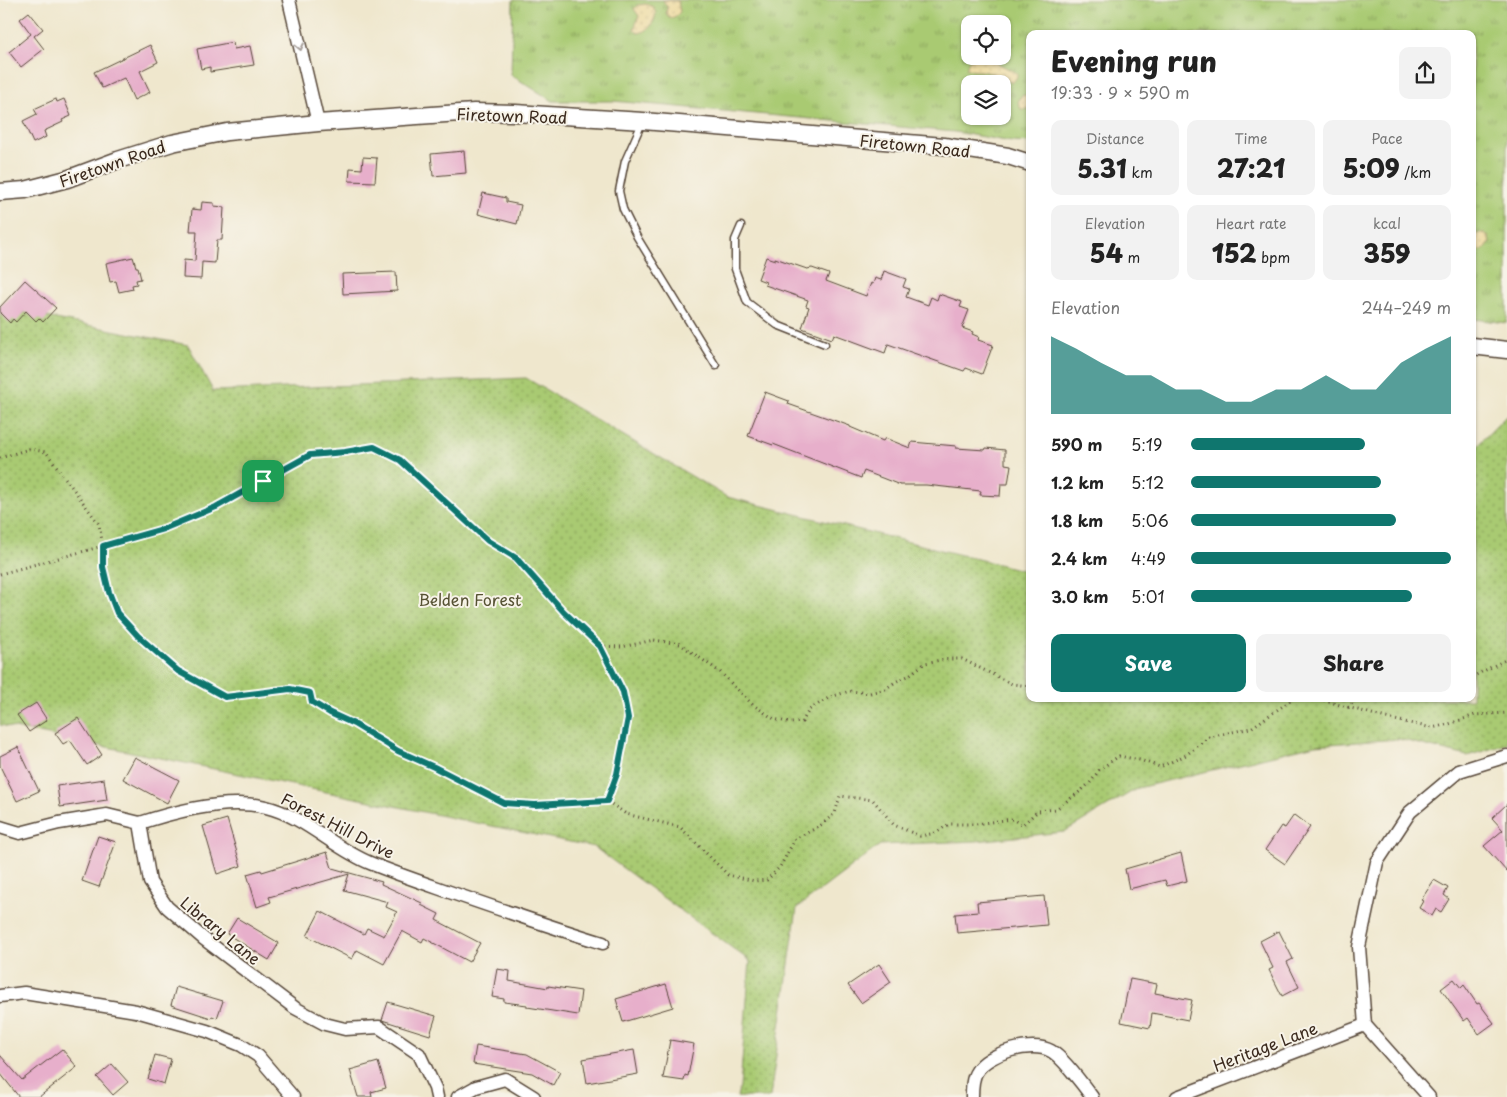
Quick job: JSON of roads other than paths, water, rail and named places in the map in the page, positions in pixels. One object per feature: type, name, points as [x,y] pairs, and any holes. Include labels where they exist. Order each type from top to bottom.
[{"type":"street","points":[[289,0],[318,123]]},
{"type":"street","name":"Firetown Road","points":[[0,192],[25,190],[67,179],[172,142],[227,132],[318,123],[474,112],[643,122],[944,146],[1008,156],[1026,162]]},
{"type":"street","points":[[1476,346],[1507,350]]},
{"type":"street","points":[[1429,1097],[1365,1025],[1359,947],[1377,862],[1410,812],[1459,771],[1507,756]]},
{"type":"street","name":"Forest Hill Drive","points":[[140,823],[168,814],[198,808],[232,805],[265,807],[282,812],[368,862],[529,920],[603,943]]},
{"type":"street","points":[[0,827],[20,833],[59,823],[108,815],[140,823]]},
{"type":"street","name":"Library Lane","points":[[140,823],[150,882],[167,907],[204,939],[295,1008],[325,1024],[345,1029],[378,1027],[419,1054],[435,1088],[437,1097]]},
{"type":"street","points":[[0,996],[24,993],[136,1011],[207,1031],[241,1045],[258,1056],[292,1097]]},
{"type":"street","name":"Heritage Lane","points":[[1177,1097],[1365,1025]]},
{"type":"street","points":[[972,1097],[973,1080],[978,1070],[1002,1053],[1033,1046],[1051,1051],[1072,1072],[1092,1097]]},
{"type":"street","points":[[458,1097],[476,1086],[505,1078],[534,1097]]},
{"type":"lane","points":[[643,122],[625,160],[619,191],[623,210],[637,237],[716,366]]},
{"type":"lane","points":[[740,226],[735,240],[735,269],[748,302],[777,325],[825,344]]},
{"type":"park label","name":"Belden Forest","points":[[470,599]]}]
